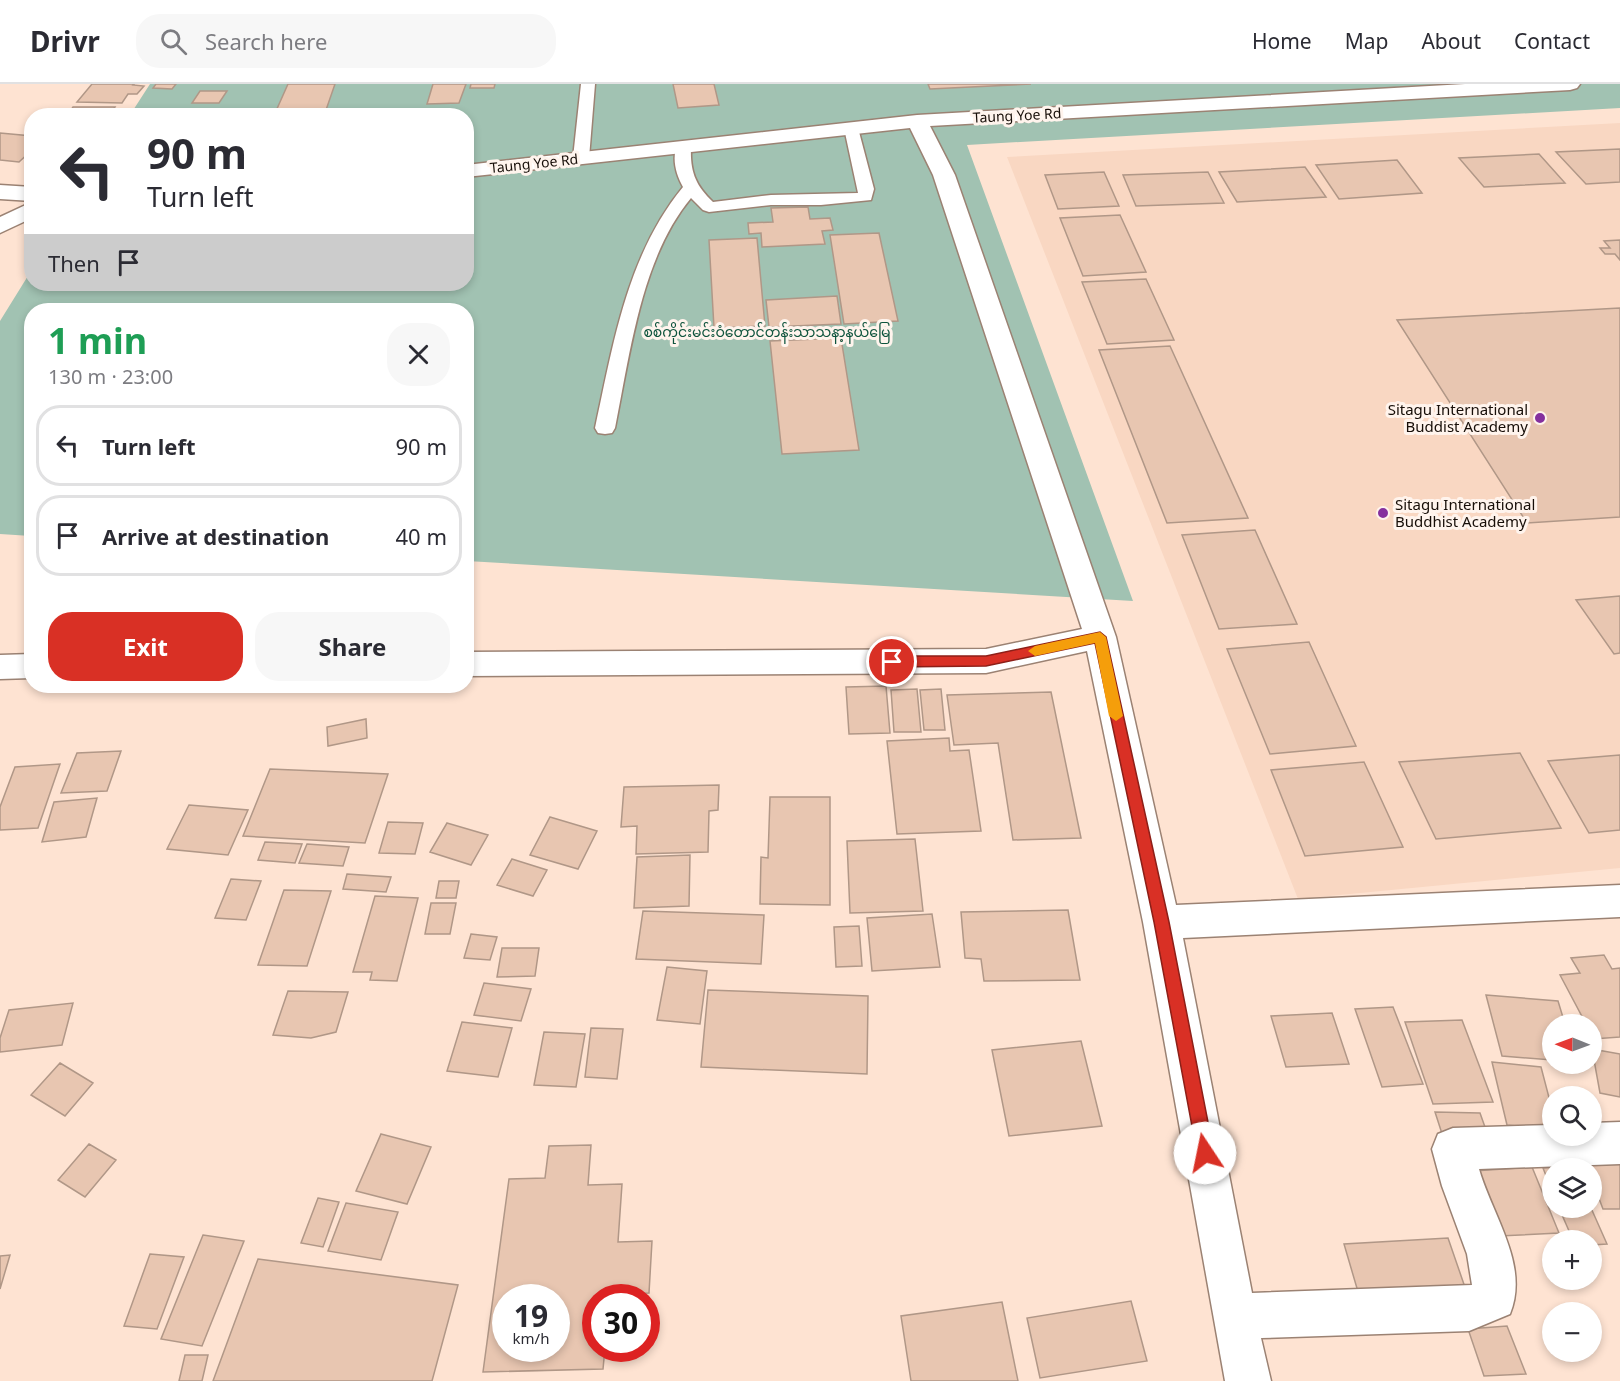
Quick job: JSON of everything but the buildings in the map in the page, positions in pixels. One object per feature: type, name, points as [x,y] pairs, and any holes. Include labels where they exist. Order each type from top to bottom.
[{"type":"street","name":"Taung Yoe Rd","points":[[474,170],[917,121],[1570,84]]},
{"type":"street","points":[[917,121],[944,175],[1100,637],[1161,922],[1248,1381]]},
{"type":"street","points":[[0,192],[24,194]]},
{"type":"street","points":[[0,226],[24,213]]},
{"type":"street","points":[[474,664],[986,661],[1100,637]]},
{"type":"street","points":[[0,667],[24,666]]},
{"type":"street","points":[[1161,922],[1620,901]]},
{"type":"street","points":[[1234,1316],[1469,1309],[1494,1298],[1496,1278],[1463,1186],[1453,1149],[1620,1143]]},
{"type":"lane","points":[[581,158],[588,84]]},
{"type":"lane","points":[[683,147],[682,168],[690,189],[709,207],[771,200],[865,197],[866,189],[851,128]]},
{"type":"lane","points":[[604,428],[626,329],[648,259],[668,216],[690,189]]},
{"type":"shaded area","name":"Sitagu International Buddhist Academy","points":[[1620,123],[1620,868],[1298,899],[1007,157]]},
{"type":"green space","name":"စစ်ကိုင်းမင်းဝံတောင်တန်းသာသနာ့နယ်မြေ","points":[[150,84],[1620,84],[1620,108],[967,145],[1133,601],[474,561],[474,303],[24,303],[24,536],[0,534],[0,321],[24,282],[24,291],[474,291],[474,108],[135,108]]},
{"type":"slow traffic","points":[[1035,651],[1100,637],[1116,716]]},
{"type":"place","name":"Sitagu International Buddist Academy","points":[[1540,418]]},
{"type":"place","name":"Sitagu International Buddhist Academy","points":[[1383,513]]},
{"type":"route","points":[[892,662],[986,661],[1100,637],[1161,922],[1205,1153]]}]
